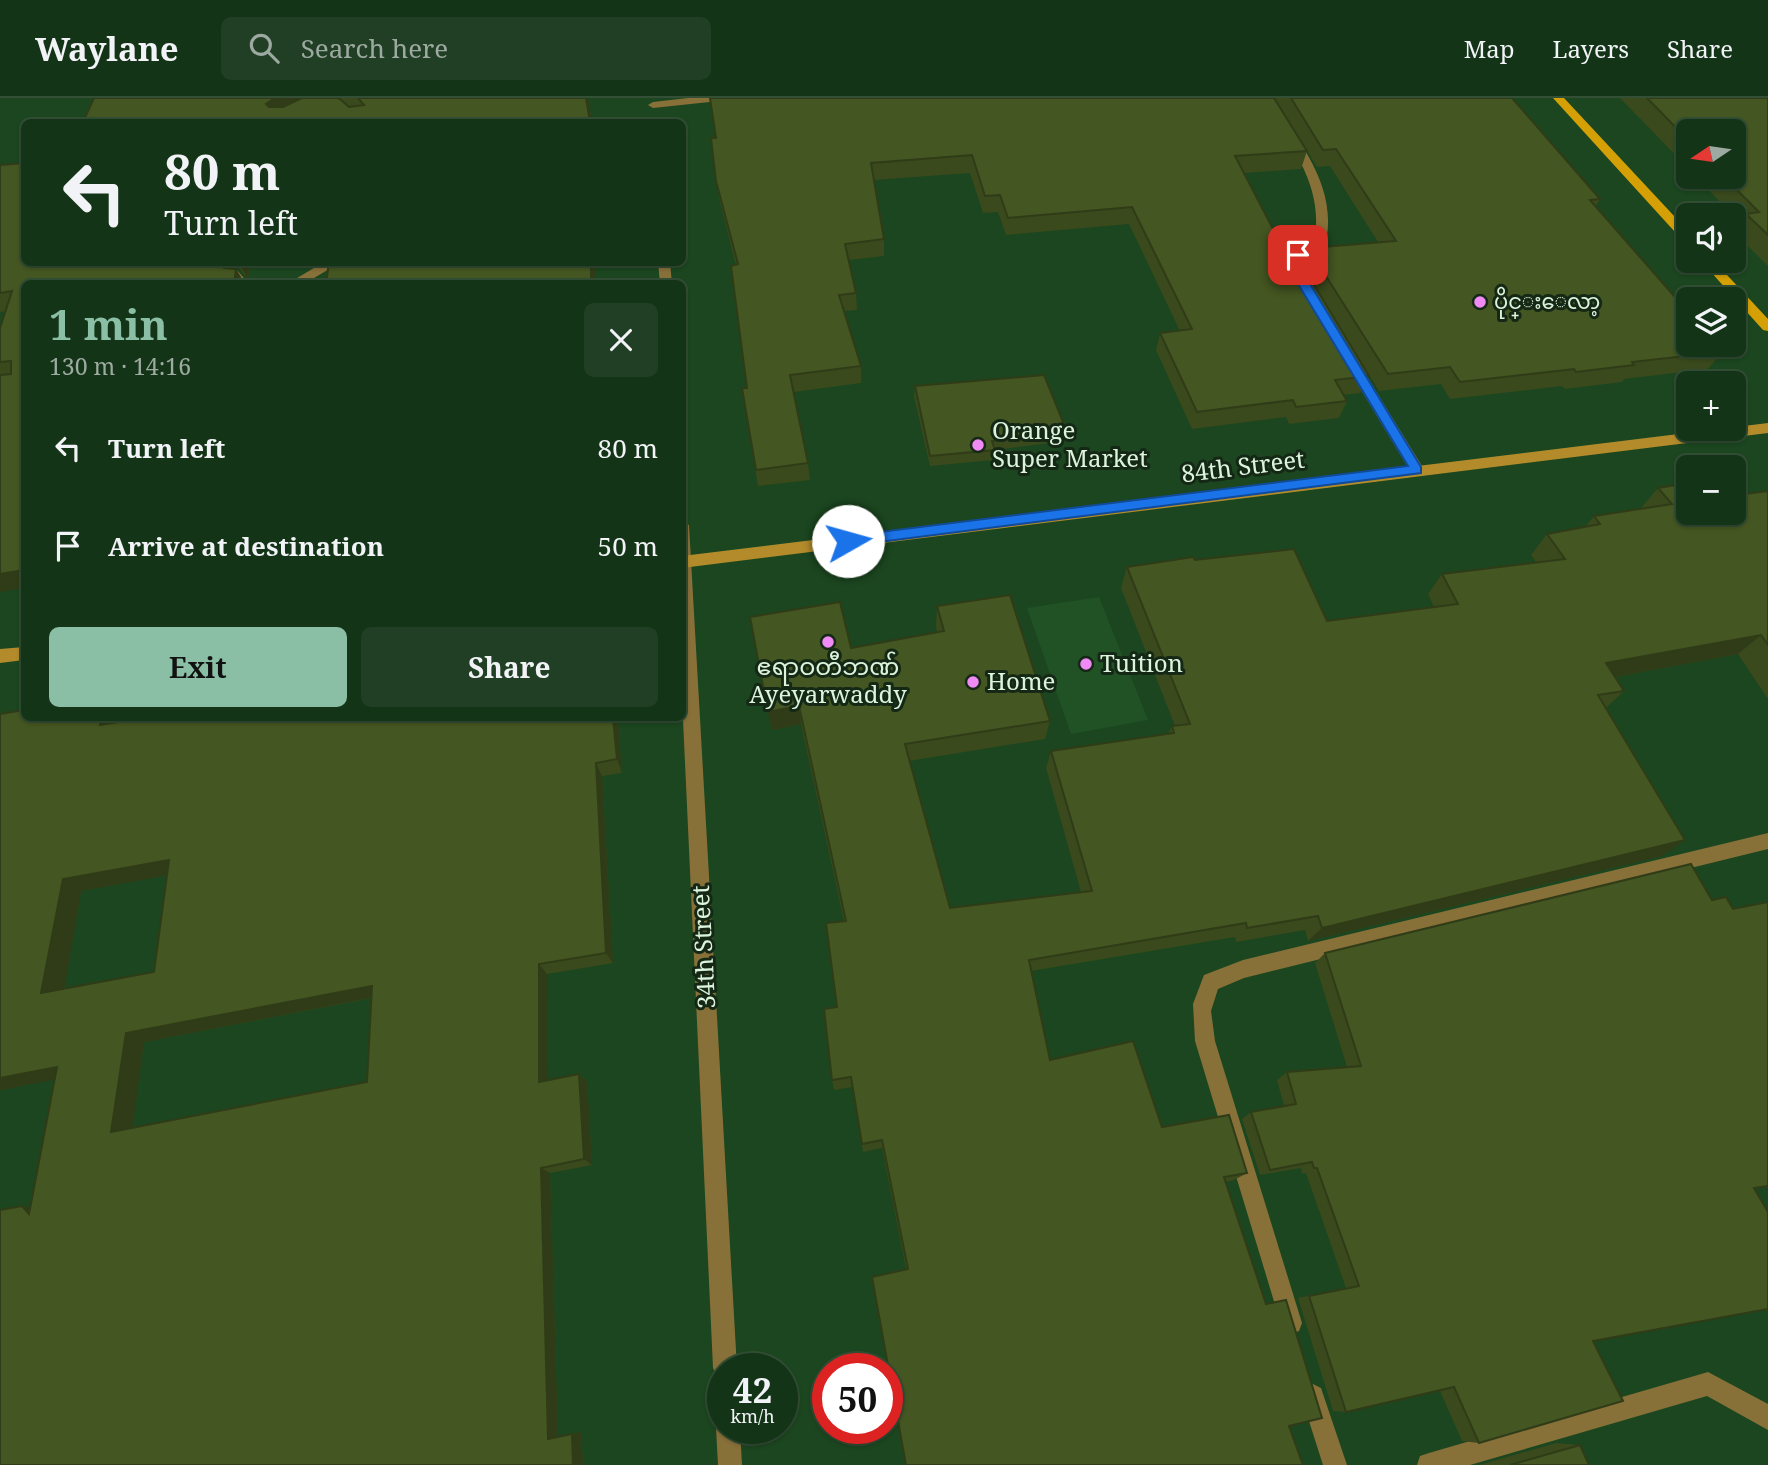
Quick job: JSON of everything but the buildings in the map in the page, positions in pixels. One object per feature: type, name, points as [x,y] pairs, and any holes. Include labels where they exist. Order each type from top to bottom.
[{"type":"main road","points":[[1558,98],[1676,226]]},
{"type":"main road","points":[[1718,273],[1768,327]]},
{"type":"main road","name":"84th Street","points":[[686,562],[1768,428]]},
{"type":"main road","points":[[0,656],[21,654]]},
{"type":"street","points":[[653,106],[719,98]]},
{"type":"street","points":[[1267,98],[1314,176],[1319,190],[1323,218],[1321,236],[1302,250],[1295,260],[1295,269],[1309,293]]},
{"type":"street","points":[[227,266],[239,280]]},
{"type":"street","points":[[301,280],[327,266]]},
{"type":"street","points":[[1345,352],[1416,470]]},
{"type":"street","name":"34th Street","points":[[686,601],[724,1353]]},
{"type":"street","points":[[1298,1346],[1200,1022],[1201,1004],[1211,982],[1243,969],[1768,841]]},
{"type":"street","points":[[1306,1372],[1335,1465]]},
{"type":"street","points":[[1429,1465],[1708,1384],[1748,1404],[1768,1418]]},
{"type":"street","points":[[729,1444],[730,1465]]},
{"type":"shaded area","name":"Tuition","points":[[1099,597],[1148,720],[1071,734],[1027,608]]},
{"type":"place","name":"ပိုင္းေလာ့","points":[[1480,302]]},
{"type":"place","name":"Orange Super Market","points":[[978,445]]},
{"type":"place","name":"ဧရာဝတီဘဏ် Ayeyarwaddy","points":[[828,642]]},
{"type":"place","name":"Tuition","points":[[1086,664]]},
{"type":"place","name":"Home","points":[[973,682]]},
{"type":"route","points":[[848,541],[1416,470],[1295,269],[1298,255]]}]
